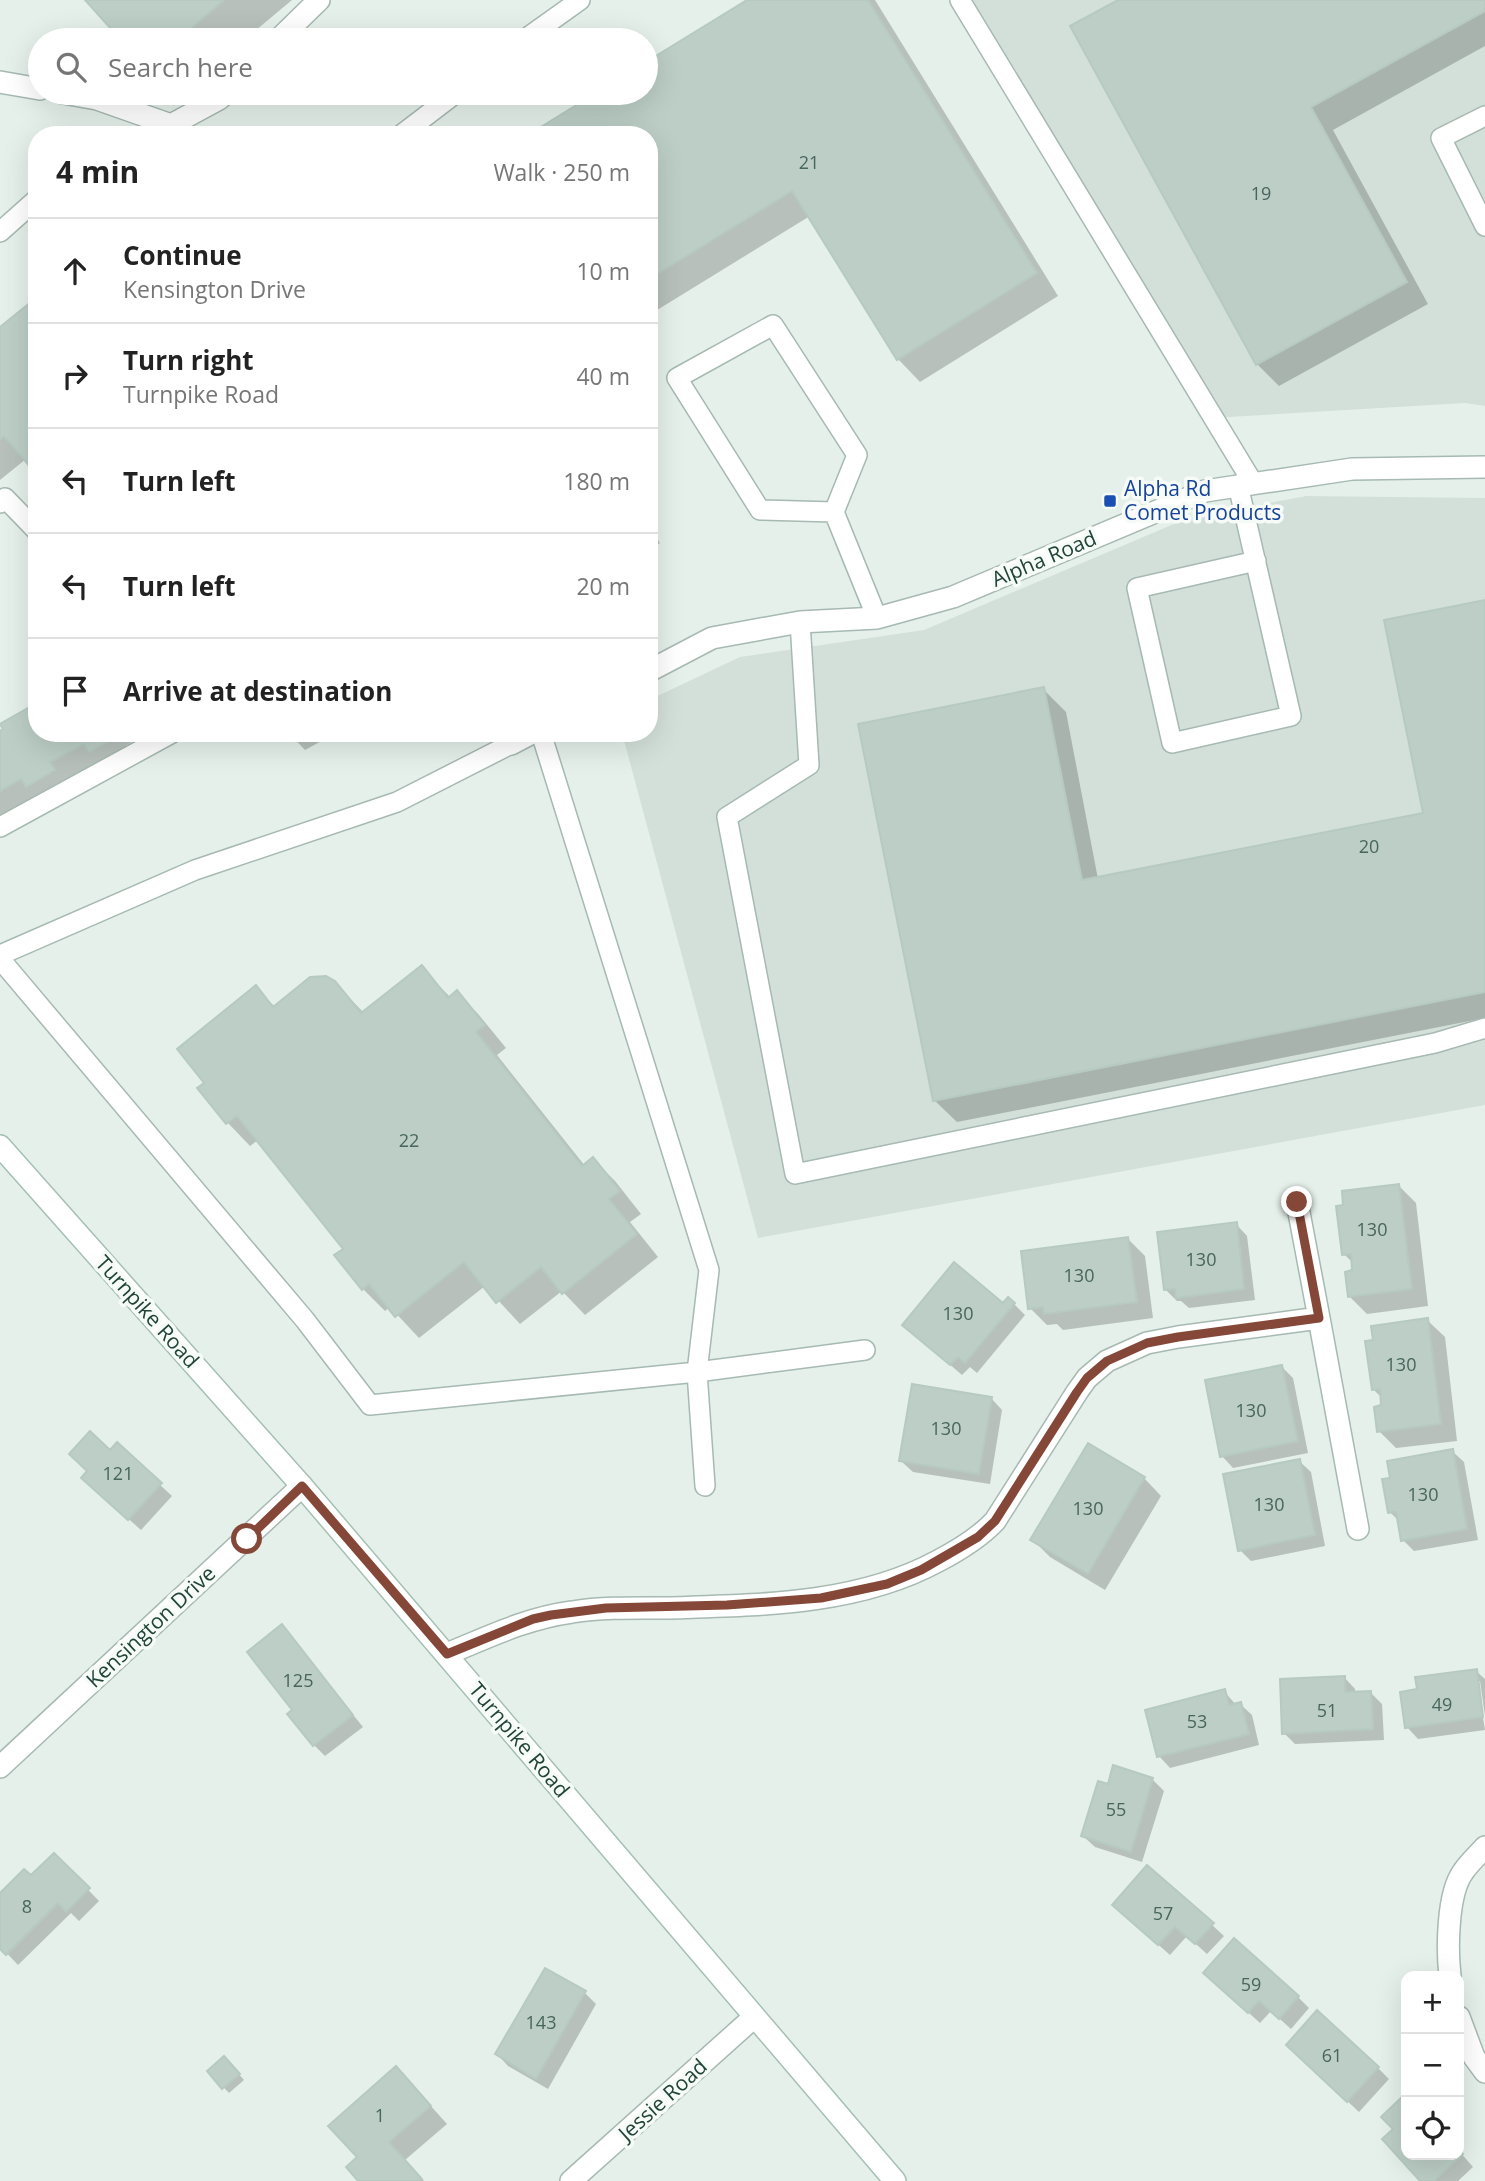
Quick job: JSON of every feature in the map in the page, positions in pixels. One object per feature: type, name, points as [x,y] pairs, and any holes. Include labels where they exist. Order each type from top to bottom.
[{"type":"street","points":[[290,28],[319,0]]},
{"type":"street","points":[[0,82],[28,87]]},
{"type":"street","points":[[114,105],[171,125],[208,105]]},
{"type":"street","name":"Alpha Road","points":[[658,666],[712,638],[800,622],[877,618],[953,597],[1205,491],[1352,469],[1485,467]]},
{"type":"street","name":"Turnpike Road","points":[[0,1146],[302,1486],[753,2018],[895,2181]]},
{"type":"street","points":[[1297,1202],[1358,1529]]},
{"type":"street","points":[[447,1654],[533,1619],[574,1611],[821,1598],[887,1584],[944,1558],[987,1530],[1003,1510],[1077,1392],[1087,1378],[1107,1361],[1147,1343],[1319,1318]]},
{"type":"street","name":"Kensington Drive","points":[[0,1767],[302,1486]]},
{"type":"street","points":[[1450,1971],[1448,1936],[1461,1874],[1485,1847]]},
{"type":"street","name":"Jessie Road","points":[[571,2181],[753,2018]]},
{"type":"street","points":[[1464,2030],[1474,2057],[1485,2072]]},
{"type":"lane","points":[[541,28],[580,0]]},
{"type":"lane","points":[[960,0],[1246,484],[1256,561],[1291,716],[1172,743],[1137,588],[1256,561]]},
{"type":"lane","points":[[413,126],[440,105]]},
{"type":"lane","points":[[1485,116],[1441,138],[1485,226]]},
{"type":"lane","points":[[0,232],[28,207]]},
{"type":"lane","points":[[834,512],[760,510],[677,378],[773,325],[857,454],[834,512],[877,618]]},
{"type":"lane","points":[[0,503],[5,498],[28,522]]},
{"type":"lane","points":[[800,622],[809,765],[727,817],[795,1174],[1434,1043],[1485,1028]]},
{"type":"lane","points":[[0,827],[156,742]]},
{"type":"lane","points":[[503,742],[397,802],[195,870],[0,957],[305,1320],[370,1405],[696,1372],[865,1350]]},
{"type":"lane","points":[[544,742],[709,1270],[696,1372],[705,1486]]},
{"type":"shaded area","points":[[955,0],[1485,0],[1485,406],[1465,403],[1212,418]]},
{"type":"shaded area","points":[[1306,496],[1485,498],[1485,1105],[758,1238],[624,742],[658,742],[658,696],[740,657],[924,630],[1188,518]]},
{"type":"building","points":[[85,0],[224,0],[191,28],[110,28]]},
{"type":"building","points":[[747,0],[868,0],[1037,273],[897,360],[792,191],[658,273],[658,126],[543,126],[577,105],[658,105],[658,55]]},
{"type":"building","points":[[1118,0],[1485,0],[1485,11],[1311,107],[1407,282],[1256,365],[1070,26]]},
{"type":"building","points":[[28,304],[28,464],[4,436],[0,439],[0,327]]},
{"type":"building","points":[[1485,600],[1485,992],[933,1101],[858,724],[1044,687],[1082,880],[1423,813],[1384,620]]},
{"type":"building","points":[[28,708],[28,742],[107,742],[89,752],[84,744],[50,762],[55,770],[26,787],[21,779],[0,791],[0,731],[3,729],[0,724]]},
{"type":"building","points":[[422,965],[448,998],[457,990],[485,1025],[476,1032],[582,1166],[593,1157],[620,1191],[609,1199],[637,1234],[562,1294],[541,1267],[496,1303],[464,1262],[395,1317],[369,1284],[362,1290],[334,1255],[343,1249],[237,1116],[226,1124],[197,1088],[204,1083],[177,1049],[256,985],[273,1007],[310,977],[326,976],[335,981],[361,1013]]},
{"type":"building","points":[[1399,1184],[1412,1289],[1348,1297],[1345,1272],[1352,1270],[1351,1254],[1342,1255],[1336,1206],[1343,1205],[1342,1191]]},
{"type":"building","points":[[1237,1222],[1244,1289],[1176,1298],[1175,1289],[1164,1290],[1157,1232]]},
{"type":"building","points":[[1128,1237],[1137,1302],[1044,1314],[1043,1307],[1028,1309],[1021,1251]]},
{"type":"building","points":[[954,1262],[1003,1303],[1008,1297],[1015,1303],[965,1363],[958,1357],[950,1365],[902,1325]]},
{"type":"building","points":[[1428,1318],[1441,1424],[1377,1432],[1374,1407],[1381,1405],[1380,1389],[1372,1390],[1365,1341],[1373,1340],[1371,1326]]},
{"type":"building","points":[[1282,1365],[1298,1441],[1220,1457],[1205,1380]]},
{"type":"building","points":[[912,1384],[992,1397],[979,1474],[899,1461]]},
{"type":"building","points":[[90,1431],[110,1450],[117,1442],[162,1483],[128,1520],[81,1478],[87,1471],[69,1454]]},
{"type":"building","points":[[1088,1443],[1145,1477],[1088,1574],[1030,1540]]},
{"type":"building","points":[[1453,1449],[1467,1529],[1401,1541],[1396,1512],[1388,1513],[1382,1479],[1390,1478],[1387,1461]]},
{"type":"building","points":[[1300,1459],[1315,1535],[1238,1551],[1223,1474]]},
{"type":"building","points":[[282,1624],[353,1715],[313,1746],[287,1714],[292,1710],[247,1652]]},
{"type":"building","points":[[1477,1669],[1483,1717],[1405,1728],[1400,1692],[1417,1689],[1415,1677]]},
{"type":"building","points":[[1345,1676],[1345,1692],[1371,1691],[1373,1729],[1282,1734],[1280,1679]]},
{"type":"building","points":[[1225,1689],[1229,1705],[1241,1702],[1249,1734],[1157,1757],[1145,1710]]},
{"type":"building","points":[[1113,1765],[1153,1778],[1131,1852],[1081,1836],[1098,1781],[1108,1784]]},
{"type":"building","points":[[54,1853],[90,1888],[66,1912],[58,1903],[6,1955],[0,1949],[0,1893],[24,1869],[31,1875]]},
{"type":"building","points":[[1147,1865],[1214,1923],[1195,1944],[1175,1927],[1158,1945],[1112,1905]]},
{"type":"building","points":[[1234,1938],[1299,1996],[1279,2019],[1259,2001],[1248,2013],[1203,1973]]},
{"type":"building","points":[[545,1968],[586,1991],[536,2079],[495,2054]]},
{"type":"building","points":[[1317,2010],[1379,2067],[1347,2102],[1286,2045]]},
{"type":"building","points":[[224,2056],[240,2074],[222,2089],[207,2071]]},
{"type":"building","points":[[396,2066],[431,2106],[389,2142],[422,2179],[358,2181],[346,2167],[357,2157],[328,2126]]},
{"type":"building","points":[[1401,2098],[1401,2160],[1382,2139],[1393,2129],[1381,2117]]},
{"type":"building","points":[[1401,2160],[1457,2160],[1434,2181],[1420,2181]]},
{"type":"place","name":"Alpha Rd Comet Products","points":[[1110,501]]},
{"type":"route","points":[[247,1539],[302,1486],[447,1654],[533,1619],[574,1611],[821,1598],[887,1584],[955,1552],[987,1530],[1003,1510],[1087,1378],[1116,1355],[1147,1343],[1178,1337],[1319,1318],[1297,1202]]}]
